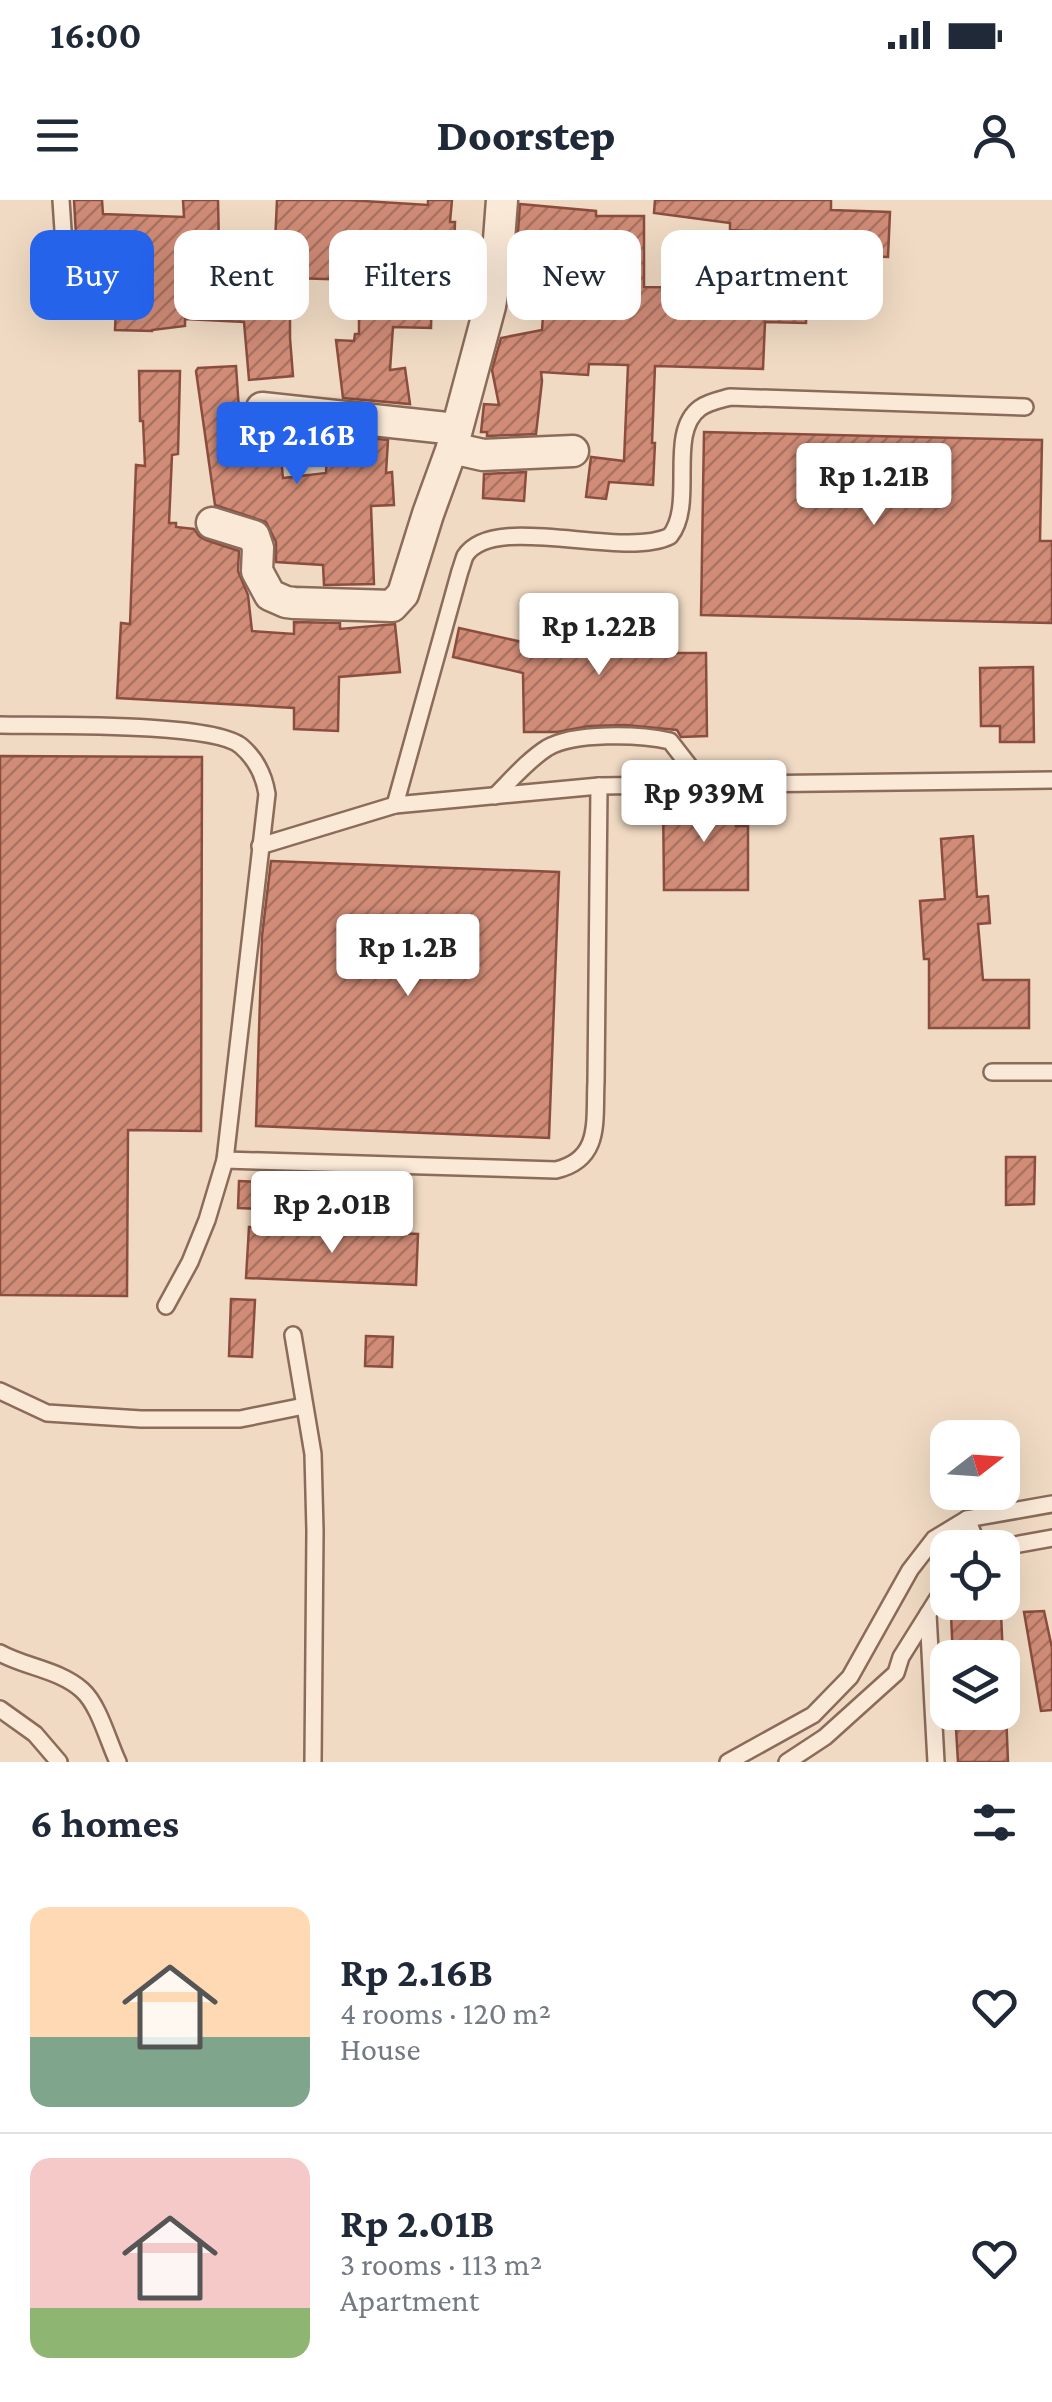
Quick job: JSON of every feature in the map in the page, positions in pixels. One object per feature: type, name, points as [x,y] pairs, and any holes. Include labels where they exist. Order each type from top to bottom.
[{"type":"street","points":[[212,524],[254,536],[258,548],[256,571],[270,595],[286,602],[392,606],[403,594],[454,439],[490,306],[502,200]]},
{"type":"street","points":[[262,408],[454,439],[482,455],[573,451]]},
{"type":"lane","points":[[61,200],[63,230]]},
{"type":"lane","points":[[395,805],[460,571],[466,556],[478,544],[502,536],[644,544],[670,536],[680,518],[683,442],[696,410],[710,402],[730,397],[1025,407]]},
{"type":"lane","points":[[0,726],[164,729],[214,736],[240,744],[264,778],[267,794],[225,1160],[207,1220],[166,1306]]},
{"type":"lane","points":[[495,796],[544,750],[564,740],[586,736],[670,741],[704,785]]},
{"type":"lane","points":[[260,846],[395,805],[599,786],[1052,780]]},
{"type":"lane","points":[[225,1160],[556,1170],[578,1162],[586,1154],[594,1124],[599,786]]},
{"type":"lane","points":[[992,1072],[1052,1072]]},
{"type":"lane","points":[[294,1336],[312,1454],[313,1762]]},
{"type":"lane","points":[[0,1391],[47,1412],[140,1419],[240,1419],[304,1406]]},
{"type":"lane","points":[[728,1762],[813,1715],[850,1677],[910,1570],[934,1539],[966,1519],[1052,1504]]},
{"type":"lane","points":[[966,1519],[971,1530]]},
{"type":"lane","points":[[1020,1544],[1052,1538]]},
{"type":"lane","points":[[787,1762],[825,1737],[896,1673],[930,1611]]},
{"type":"lane","points":[[928,1614],[936,1762]]},
{"type":"lane","points":[[0,1653],[55,1674],[82,1690],[99,1716],[118,1762]]},
{"type":"lane","points":[[0,1709],[35,1734],[59,1762]]},
{"type":"building","points":[[74,200],[102,200],[103,214],[184,217],[183,200],[218,200],[219,230],[174,230],[174,320],[185,320],[185,326],[152,331],[115,330],[115,320],[154,320],[154,230],[76,230]]},
{"type":"building","points":[[277,200],[428,205],[428,200],[452,200],[450,222],[455,222],[455,230],[329,230],[329,279],[309,279],[309,230],[276,230]]},
{"type":"building","points":[[655,200],[831,200],[831,210],[890,212],[888,257],[883,257],[883,230],[730,230],[730,223],[654,213]]},
{"type":"building","points":[[520,204],[596,211],[596,216],[644,216],[644,287],[661,287],[661,320],[806,320],[806,323],[765,322],[763,369],[655,366],[653,485],[609,482],[606,499],[586,497],[591,457],[624,461],[628,365],[589,364],[588,375],[541,372],[536,434],[487,436],[487,432],[481,432],[484,404],[499,405],[492,370],[501,338],[542,330],[543,320],[641,320],[641,230],[518,230]]},
{"type":"building","points":[[205,320],[290,320],[293,376],[249,380],[244,322]]},
{"type":"building","points":[[359,320],[431,320],[431,328],[393,327],[390,370],[405,368],[410,404],[343,398],[336,340],[354,341],[355,334],[359,334]]},
{"type":"building","points":[[236,366],[241,439],[279,436],[283,478],[326,473],[328,434],[388,440],[386,473],[392,472],[394,505],[371,506],[374,584],[324,585],[323,565],[276,562],[276,542],[266,522],[215,505],[196,371]]},
{"type":"building","points":[[139,371],[180,371],[178,454],[172,455],[169,523],[194,529],[206,540],[239,551],[238,571],[248,595],[252,631],[294,634],[294,622],[340,623],[340,629],[395,624],[400,672],[339,677],[338,731],[294,729],[294,708],[117,698],[121,623],[130,624],[136,465],[145,466]]},
{"type":"building","points":[[704,432],[1042,440],[1040,541],[1052,541],[1052,623],[701,615]]},
{"type":"building","points":[[526,472],[524,501],[483,498],[484,474]]},
{"type":"building","points":[[459,628],[522,642],[522,630],[670,628],[670,653],[706,653],[707,736],[681,737],[677,730],[625,725],[524,732],[523,673],[453,657]]},
{"type":"building","points":[[1033,667],[1034,742],[1000,742],[1000,726],[981,726],[980,668]]},
{"type":"building","points":[[0,756],[202,757],[201,1131],[128,1130],[127,1296],[0,1295]]},
{"type":"building","points":[[663,798],[736,798],[736,826],[748,826],[748,890],[664,890]]},
{"type":"building","points":[[973,836],[977,897],[988,896],[990,923],[978,924],[983,980],[1029,980],[1029,1028],[929,1028],[929,959],[924,959],[920,901],[945,899],[941,839]]},
{"type":"building","points":[[271,861],[559,872],[549,1138],[256,1126],[262,936]]},
{"type":"building","points":[[1006,1157],[1035,1157],[1034,1204],[1006,1205]]},
{"type":"building","points":[[239,1181],[264,1182],[263,1209],[238,1208]]},
{"type":"building","points":[[249,1227],[418,1234],[416,1285],[246,1278]]},
{"type":"building","points":[[231,1299],[255,1300],[252,1357],[229,1356]]},
{"type":"building","points":[[366,1336],[393,1337],[392,1367],[365,1366]]},
{"type":"building","points":[[1044,1611],[1052,1648],[1052,1710],[1041,1711],[1024,1612]]},
{"type":"building","points":[[951,1620],[1001,1620],[1002,1640],[952,1640]]},
{"type":"building","points":[[956,1730],[1007,1730],[1008,1762],[958,1762]]}]
